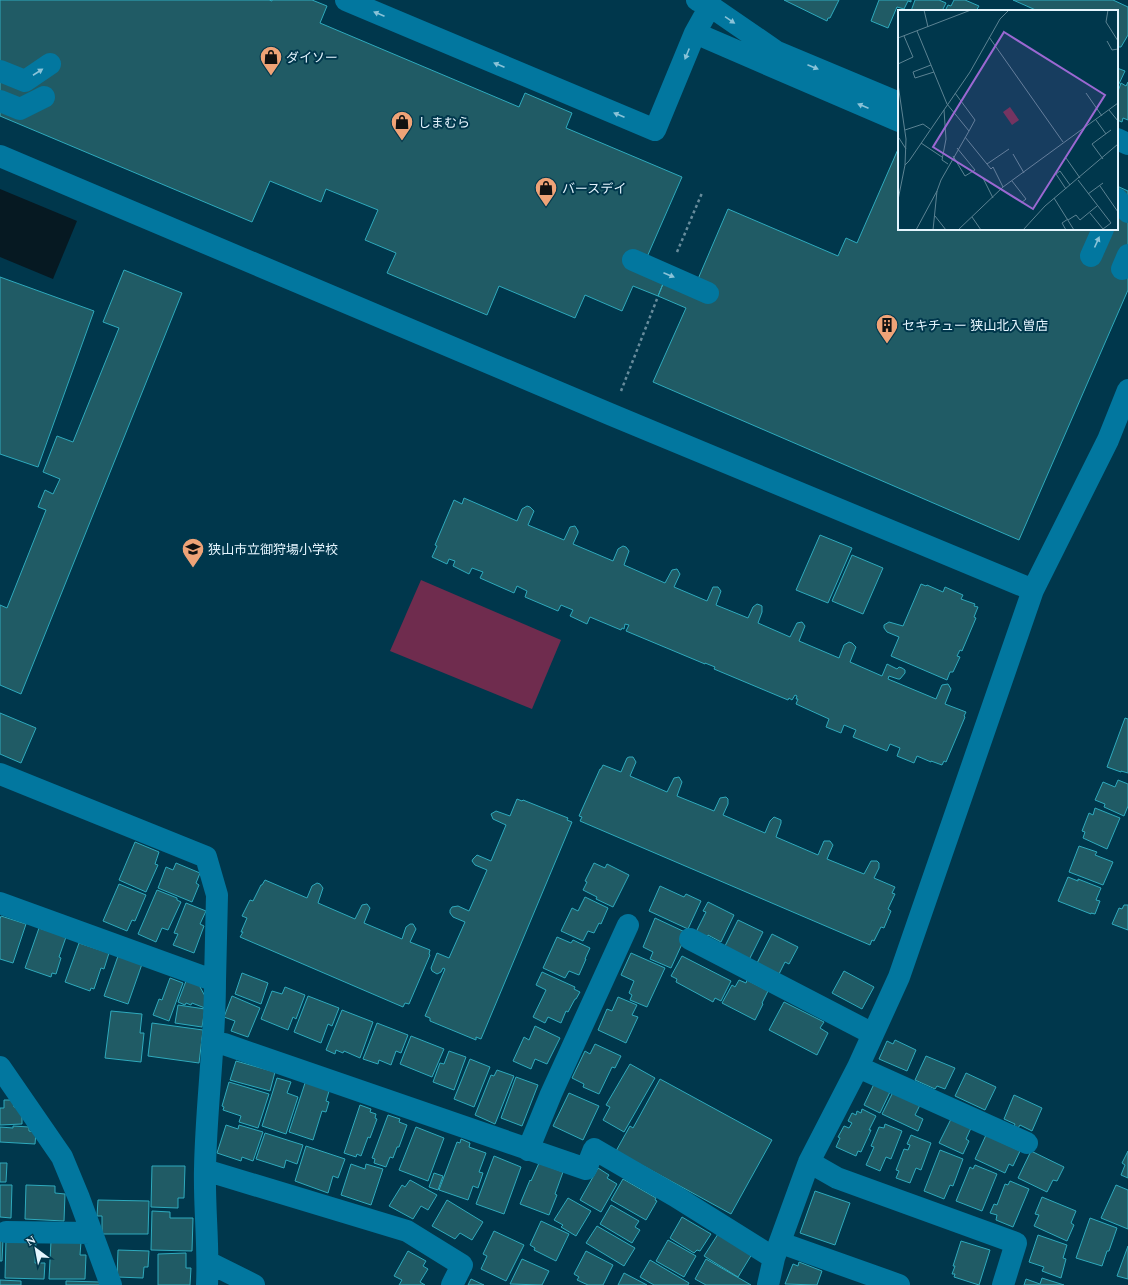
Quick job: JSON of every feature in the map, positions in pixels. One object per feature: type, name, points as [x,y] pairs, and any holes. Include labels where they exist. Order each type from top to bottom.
[{"type":"street","points":[[346,0],[655,130],[696,33],[703,3],[775,59],[898,120]]},
{"type":"street","points":[[696,33],[898,103]]},
{"type":"street","points":[[0,71],[25,81],[50,64]]},
{"type":"street","points":[[0,101],[20,109],[44,97]]},
{"type":"street","points":[[1118,139],[1128,144]]},
{"type":"street","points":[[0,156],[612,416],[1034,590]]},
{"type":"street","points":[[1118,201],[1128,212]]},
{"type":"street","points":[[1091,256],[1103,230]]},
{"type":"street","points":[[630,267],[705,299]]},
{"type":"street","points":[[768,1285],[778,1250],[809,1162],[858,1067],[899,977],[1034,590],[1108,440],[1128,390]]},
{"type":"street","points":[[0,774],[206,857],[217,895],[215,1011],[205,1170],[208,1262],[207,1285]]},
{"type":"street","points":[[0,904],[215,981]]},
{"type":"street","points":[[528,1150],[551,1094],[628,925]]},
{"type":"street","points":[[690,939],[873,1034]]},
{"type":"street","points":[[212,1043],[224,1044],[586,1169],[594,1149],[675,1196],[778,1250],[899,1285]]},
{"type":"street","points":[[0,1067],[62,1157],[79,1198],[111,1285]]},
{"type":"street","points":[[858,1067],[1027,1143]]},
{"type":"street","points":[[809,1162],[837,1178],[1016,1243],[1003,1285]]},
{"type":"street","points":[[205,1170],[407,1231],[462,1265],[452,1285]]},
{"type":"street","points":[[6,1232],[91,1233]]},
{"type":"street","points":[[208,1262],[254,1285]]},
{"type":"path","points":[[676,254],[702,193]]},
{"type":"path","points":[[612,416],[658,296]]},
{"type":"shaded area","points":[[421,580],[561,640],[532,709],[390,651]]},
{"type":"water","points":[[0,189],[77,221],[53,279],[0,257]]},
{"type":"building","points":[[0,0],[312,0],[327,6],[320,23],[519,107],[525,93],[572,113],[566,128],[682,177],[647,257],[670,267],[658,296],[633,286],[622,311],[585,295],[575,318],[499,286],[487,315],[387,273],[396,253],[365,240],[378,210],[326,189],[321,202],[270,181],[252,222],[0,116]]},
{"type":"building","points":[[784,0],[839,0],[827,21]]},
{"type":"building","points":[[879,0],[911,0],[911,2],[908,1],[904,9],[897,7],[888,28],[871,21]]},
{"type":"building","points":[[915,0],[939,0],[946,3],[942,10],[911,10]]},
{"type":"building","points":[[954,0],[965,0],[979,6],[977,10],[946,10],[948,5],[951,6]]},
{"type":"building","points":[[1013,0],[1113,0],[1128,7],[1128,35],[1121,47],[1118,47],[1118,10],[1036,10]]},
{"type":"building","points":[[1118,68],[1125,71],[1118,86]]},
{"type":"building","points":[[1128,82],[1128,120],[1123,118],[1122,122],[1118,120],[1118,91],[1121,83],[1126,86]]},
{"type":"building","name":"セキチュー 狭山北入曽店","points":[[898,149],[898,230],[1118,230],[1118,186],[1128,191],[1128,290],[1019,540],[653,382],[686,308],[658,296],[670,267],[698,279],[728,209],[838,256],[846,238],[857,243]]},
{"type":"building","points":[[124,270],[182,293],[21,694],[0,685],[0,605],[7,608],[46,510],[38,507],[45,490],[53,494],[60,479],[43,472],[57,436],[73,442],[119,328],[103,322]]},
{"type":"building","points":[[0,277],[94,311],[38,467],[0,454]]},
{"type":"building","points":[[464,498],[517,521],[522,509],[527,506],[530,507],[534,511],[528,525],[564,540],[570,527],[575,526],[578,533],[573,544],[613,561],[618,549],[623,546],[626,547],[629,551],[624,565],[665,583],[672,570],[677,569],[680,574],[674,587],[707,601],[713,587],[718,587],[721,591],[716,605],[748,618],[753,607],[757,604],[760,605],[762,606],[762,612],[758,623],[790,637],[797,623],[802,622],[805,626],[799,641],[839,658],[844,645],[849,642],[852,643],[856,647],[850,662],[882,676],[887,664],[897,669],[899,667],[902,668],[905,670],[905,673],[900,679],[889,676],[888,679],[936,699],[942,685],[948,684],[951,689],[945,704],[966,712],[946,762],[944,761],[942,765],[917,756],[914,763],[897,756],[900,748],[890,744],[887,751],[853,737],[856,730],[844,725],[841,733],[826,727],[829,719],[796,704],[798,699],[796,699],[797,696],[795,695],[792,700],[789,698],[788,700],[714,669],[715,667],[626,631],[629,625],[625,624],[624,629],[622,628],[621,630],[590,617],[587,624],[570,616],[573,610],[561,605],[558,611],[525,597],[527,591],[517,586],[514,593],[480,578],[483,572],[472,568],[469,574],[453,566],[455,561],[449,559],[447,564],[432,557],[437,546],[435,545],[454,500],[462,504]]},
{"type":"building","points":[[820,535],[852,548],[828,603],[796,590]]},
{"type":"building","points":[[852,555],[883,568],[863,614],[832,601]]},
{"type":"building","points":[[921,584],[943,592],[945,587],[963,595],[961,599],[975,604],[974,606],[978,607],[974,617],[976,618],[962,651],[960,650],[957,656],[960,657],[953,672],[950,672],[947,680],[891,656],[899,637],[887,632],[884,625],[889,622],[903,626]]},
{"type":"building","points":[[0,713],[36,728],[21,763],[0,754]]},
{"type":"building","points":[[1125,718],[1128,719],[1128,773],[1107,767]]},
{"type":"building","points":[[633,757],[636,762],[630,776],[667,792],[674,778],[679,777],[682,782],[677,796],[714,811],[720,798],[726,797],[728,799],[728,804],[723,815],[765,833],[770,821],[774,817],[781,820],[776,837],[818,855],[824,841],[830,841],[833,845],[827,859],[864,874],[871,861],[877,861],[879,863],[879,868],[874,878],[895,887],[892,893],[895,894],[888,909],[891,911],[884,928],[881,927],[874,941],[872,940],[870,945],[580,821],[582,817],[579,816],[603,765],[621,772],[627,758]]},
{"type":"building","points":[[1118,780],[1128,784],[1128,806],[1124,816],[1104,807],[1105,804],[1095,800],[1103,782],[1115,787]]},
{"type":"building","points":[[517,799],[568,818],[567,820],[572,822],[481,1039],[476,1037],[476,1040],[430,1021],[430,1018],[425,1016],[445,969],[443,968],[441,972],[437,974],[432,971],[431,968],[437,953],[449,958],[465,922],[453,917],[450,910],[452,907],[458,906],[469,911],[487,870],[475,865],[472,861],[473,859],[477,855],[491,861],[506,825],[493,819],[491,814],[496,811],[510,816]]},
{"type":"building","points":[[1095,808],[1120,818],[1107,849],[1083,838],[1085,832],[1082,831],[1089,813],[1093,815]]},
{"type":"building","points":[[135,842],[159,852],[155,864],[158,865],[146,892],[119,880]]},
{"type":"building","points":[[1079,846],[1097,852],[1095,855],[1113,862],[1103,885],[1069,872]]},
{"type":"building","points":[[176,863],[200,873],[196,883],[199,885],[192,902],[158,888],[166,867],[173,870]]},
{"type":"building","points":[[594,863],[605,868],[607,864],[629,875],[613,907],[596,899],[597,897],[583,890],[587,882],[585,881]]},
{"type":"building","points":[[1068,877],[1078,881],[1078,879],[1101,888],[1096,900],[1100,901],[1095,914],[1091,914],[1058,901]]},
{"type":"building","points":[[265,880],[307,898],[312,886],[317,883],[320,884],[323,888],[318,903],[355,919],[362,905],[367,904],[370,908],[364,923],[402,939],[406,927],[413,924],[416,929],[410,942],[430,950],[430,955],[409,1004],[405,1003],[403,1007],[240,937],[247,918],[242,916],[250,900],[253,901]]},
{"type":"building","points":[[119,884],[146,895],[135,921],[132,920],[127,931],[103,921]]},
{"type":"building","points":[[660,886],[684,897],[686,894],[701,901],[688,929],[649,911]]},
{"type":"building","points":[[157,890],[177,898],[177,900],[181,902],[168,930],[162,928],[156,942],[138,934]]},
{"type":"building","points":[[585,897],[608,908],[601,924],[599,923],[594,933],[588,931],[583,941],[561,931],[572,908],[578,911]]},
{"type":"building","points":[[708,902],[734,915],[721,942],[708,935],[707,938],[696,932],[706,912],[703,911]]},
{"type":"building","points":[[186,903],[206,911],[200,924],[204,926],[194,953],[173,945],[178,934],[174,933]]},
{"type":"building","points":[[1124,905],[1128,905],[1128,930],[1112,924],[1119,908],[1122,909]]},
{"type":"building","points":[[1,916],[26,924],[13,963],[0,959]]},
{"type":"building","points":[[655,918],[687,933],[671,968],[650,959],[653,952],[643,947]]},
{"type":"building","points":[[738,920],[763,932],[749,960],[724,948]]},
{"type":"building","points":[[39,928],[66,937],[59,957],[61,958],[56,974],[52,973],[51,977],[25,968]]},
{"type":"building","points":[[772,934],[798,947],[789,964],[785,962],[779,974],[757,963]]},
{"type":"building","points":[[557,937],[571,943],[573,940],[590,948],[579,975],[569,971],[565,978],[543,968]]},
{"type":"building","points":[[79,943],[109,953],[104,969],[101,968],[94,989],[91,988],[90,991],[65,982]]},
{"type":"building","points":[[631,953],[665,968],[647,1007],[630,1000],[632,995],[629,993],[634,981],[621,975]]},
{"type":"building","points":[[118,956],[142,964],[128,1004],[104,996]]},
{"type":"building","points":[[682,956],[731,981],[721,1001],[715,998],[713,1002],[676,982],[677,979],[671,976]]},
{"type":"building","points":[[844,971],[874,987],[862,1009],[832,993]]},
{"type":"building","points":[[542,972],[575,987],[574,989],[580,992],[568,1012],[566,1011],[561,1023],[548,1017],[545,1023],[533,1017],[546,990],[536,985]]},
{"type":"building","points":[[242,973],[268,983],[261,1004],[235,994]]},
{"type":"building","points":[[170,978],[183,983],[169,1021],[153,1015],[159,999],[162,1000]]},
{"type":"building","points":[[739,980],[746,983],[747,980],[768,991],[755,1020],[722,1003],[732,985],[735,987]]},
{"type":"building","points":[[186,981],[199,985],[206,998],[205,1008],[192,1003],[191,1005],[186,1003],[185,1005],[178,1002]]},
{"type":"building","points":[[285,987],[305,995],[296,1019],[293,1017],[288,1030],[261,1019],[272,991],[282,994]]},
{"type":"building","points":[[232,996],[260,1008],[248,1037],[231,1031],[235,1021],[224,1017]]},
{"type":"building","points":[[308,996],[339,1008],[332,1026],[328,1024],[321,1043],[294,1032]]},
{"type":"building","points":[[618,997],[637,1005],[632,1015],[638,1017],[626,1043],[598,1030],[607,1009],[612,1011]]},
{"type":"building","points":[[784,1002],[824,1022],[820,1028],[828,1033],[817,1055],[769,1030]]},
{"type":"building","points":[[178,1005],[205,1009],[202,1027],[175,1023]]},
{"type":"building","points":[[342,1010],[373,1022],[360,1058],[344,1051],[343,1053],[336,1050],[335,1054],[326,1050]]},
{"type":"building","points":[[111,1011],[142,1014],[140,1033],[144,1033],[141,1062],[105,1058]]},
{"type":"building","points":[[152,1023],[203,1030],[199,1063],[148,1056]]},
{"type":"building","points":[[377,1023],[408,1035],[401,1053],[396,1051],[391,1065],[379,1060],[378,1064],[363,1059]]},
{"type":"building","points":[[535,1026],[560,1038],[547,1064],[535,1059],[531,1069],[513,1061],[524,1037],[529,1040]]},
{"type":"building","points":[[411,1036],[444,1049],[432,1077],[400,1064]]},
{"type":"building","points":[[895,1040],[916,1050],[907,1071],[879,1059],[887,1041],[893,1044]]},
{"type":"building","points":[[595,1044],[621,1056],[615,1068],[612,1067],[599,1094],[583,1087],[584,1084],[572,1078],[585,1051],[590,1054]]},
{"type":"building","points":[[449,1051],[466,1057],[454,1090],[433,1082],[440,1063],[444,1064]]},
{"type":"building","points":[[926,1056],[955,1068],[945,1089],[937,1086],[935,1089],[915,1080]]},
{"type":"building","points":[[470,1059],[490,1067],[474,1107],[454,1099]]},
{"type":"building","points":[[236,1061],[275,1072],[270,1091],[230,1080]]},
{"type":"building","points":[[630,1064],[655,1078],[624,1132],[603,1120],[610,1107],[606,1105]]},
{"type":"building","points":[[497,1070],[514,1076],[495,1124],[475,1115],[491,1075],[494,1076]]},
{"type":"building","points":[[966,1073],[996,1087],[985,1110],[955,1096]]},
{"type":"building","points":[[516,1077],[538,1085],[522,1126],[501,1118]]},
{"type":"building","points":[[277,1078],[291,1082],[287,1093],[298,1097],[286,1134],[262,1126]]},
{"type":"building","points":[[660,1079],[772,1140],[731,1214],[616,1151],[630,1126],[633,1128]]},
{"type":"building","points":[[306,1080],[330,1088],[326,1101],[329,1102],[326,1112],[322,1111],[313,1140],[289,1132]]},
{"type":"building","points":[[229,1082],[269,1094],[258,1128],[239,1122],[241,1116],[223,1110],[224,1107],[222,1106]]},
{"type":"building","points":[[874,1084],[890,1092],[880,1113],[864,1105]]},
{"type":"building","points":[[893,1092],[920,1105],[915,1115],[923,1119],[918,1131],[882,1114]]},
{"type":"building","points":[[569,1093],[599,1106],[583,1140],[553,1126]]},
{"type":"building","points":[[1014,1095],[1042,1108],[1032,1131],[1020,1125],[1018,1128],[1014,1126],[1015,1124],[1004,1119]]},
{"type":"building","points":[[4,1100],[14,1100],[14,1107],[18,1107],[22,1112],[22,1124],[0,1125],[0,1108],[4,1108]]},
{"type":"building","points":[[360,1105],[371,1109],[370,1112],[376,1114],[375,1118],[377,1119],[361,1156],[357,1154],[356,1157],[344,1153]]},
{"type":"building","points":[[862,1109],[876,1116],[861,1152],[858,1151],[856,1156],[836,1147],[840,1138],[838,1137],[844,1126],[849,1128],[852,1123],[848,1121],[852,1113],[856,1115],[857,1111],[861,1113]]},
{"type":"building","points":[[388,1115],[400,1119],[399,1122],[407,1125],[399,1147],[397,1147],[393,1158],[390,1157],[386,1167],[374,1163],[375,1159],[372,1158]]},
{"type":"building","points":[[951,1119],[971,1128],[966,1139],[969,1141],[963,1154],[939,1143]]},
{"type":"building","points":[[885,1124],[902,1131],[891,1159],[886,1157],[880,1171],[866,1165],[874,1147],[871,1146],[879,1127],[884,1128]]},
{"type":"building","points":[[226,1125],[238,1129],[239,1125],[263,1132],[253,1161],[242,1157],[241,1161],[217,1153]]},
{"type":"building","points":[[13,1126],[29,1127],[29,1131],[36,1132],[35,1144],[0,1142],[0,1127],[13,1128]]},
{"type":"building","points":[[416,1127],[444,1138],[428,1181],[399,1170]]},
{"type":"building","points":[[265,1133],[303,1145],[297,1164],[286,1160],[284,1168],[256,1159]]},
{"type":"building","points":[[911,1135],[931,1143],[921,1170],[916,1168],[910,1183],[896,1178],[899,1171],[896,1170],[904,1149],[908,1150],[910,1145],[907,1144]]},
{"type":"building","points":[[986,1135],[1020,1151],[1013,1166],[1009,1164],[1005,1173],[975,1159]]},
{"type":"building","points":[[461,1139],[470,1143],[469,1147],[486,1153],[479,1172],[483,1173],[478,1188],[473,1186],[468,1200],[439,1190],[457,1142],[460,1143]]},
{"type":"building","points":[[306,1146],[345,1159],[338,1178],[333,1176],[328,1193],[295,1181]]},
{"type":"building","points":[[940,1150],[963,1159],[953,1186],[950,1185],[944,1199],[924,1191]]},
{"type":"building","points":[[1031,1151],[1064,1167],[1057,1181],[1053,1180],[1047,1192],[1018,1178]]},
{"type":"building","points":[[1128,1151],[1128,1178],[1121,1175],[1125,1165],[1122,1163]]},
{"type":"building","points":[[494,1156],[521,1167],[504,1214],[476,1204]]},
{"type":"building","points":[[0,1163],[7,1163],[6,1182],[0,1182]]},
{"type":"building","points":[[539,1163],[563,1172],[555,1194],[557,1195],[549,1215],[520,1204]]},
{"type":"building","points":[[351,1164],[365,1169],[366,1164],[383,1169],[371,1205],[341,1195]]},
{"type":"building","points":[[975,1165],[997,1174],[982,1211],[956,1201],[970,1167],[973,1169]]},
{"type":"building","points":[[152,1166],[185,1166],[184,1198],[178,1198],[178,1208],[151,1207]]},
{"type":"building","points":[[598,1168],[609,1175],[607,1178],[617,1184],[601,1212],[580,1200]]},
{"type":"building","points":[[434,1173],[443,1176],[438,1190],[429,1187]]},
{"type":"building","points":[[623,1179],[656,1198],[655,1200],[657,1201],[646,1220],[611,1200]]},
{"type":"building","points":[[410,1180],[437,1195],[428,1210],[421,1206],[413,1219],[389,1206],[402,1185],[405,1187]]},
{"type":"building","points":[[1010,1181],[1029,1189],[1013,1227],[996,1220],[997,1215],[990,1213],[994,1204],[997,1205],[1005,1184],[1008,1185]]},
{"type":"building","points":[[0,1185],[12,1185],[11,1218],[0,1217]]},
{"type":"building","points":[[26,1185],[55,1186],[55,1193],[65,1194],[64,1221],[25,1219]]},
{"type":"building","points":[[1116,1185],[1128,1190],[1128,1229],[1101,1218]]},
{"type":"building","points":[[815,1191],[850,1203],[835,1245],[800,1233]]},
{"type":"building","points":[[1042,1197],[1076,1211],[1071,1223],[1074,1225],[1067,1241],[1034,1226],[1039,1215],[1035,1214]]},
{"type":"building","points":[[568,1198],[591,1211],[576,1236],[561,1227],[563,1225],[554,1220]]},
{"type":"building","points":[[98,1200],[149,1201],[148,1234],[102,1234],[102,1216],[97,1216]]},
{"type":"building","points":[[447,1200],[483,1222],[472,1240],[460,1233],[455,1239],[432,1226]]},
{"type":"building","points":[[611,1205],[639,1221],[635,1227],[640,1230],[632,1243],[600,1224]]},
{"type":"building","points":[[152,1211],[170,1212],[170,1218],[193,1218],[192,1251],[151,1250]]},
{"type":"building","points":[[682,1217],[711,1234],[700,1251],[697,1250],[694,1253],[670,1238]]},
{"type":"building","points":[[1090,1218],[1117,1228],[1102,1266],[1076,1258]]},
{"type":"building","points":[[541,1221],[569,1234],[556,1261],[534,1250],[535,1248],[530,1245]]},
{"type":"building","points":[[597,1226],[635,1248],[624,1266],[586,1243]]},
{"type":"building","points":[[494,1231],[524,1245],[506,1281],[481,1269],[487,1256],[483,1254]]},
{"type":"building","points":[[718,1234],[752,1254],[738,1277],[704,1256]]},
{"type":"building","points":[[1038,1235],[1067,1245],[1063,1258],[1066,1259],[1061,1278],[1042,1271],[1044,1267],[1029,1262]]},
{"type":"building","points":[[0,1239],[3,1239],[2,1261],[0,1261]]},
{"type":"building","points":[[6,1239],[36,1240],[35,1263],[45,1263],[44,1279],[5,1278]]},
{"type":"building","points":[[668,1240],[696,1256],[684,1277],[656,1261]]},
{"type":"building","points":[[51,1241],[81,1242],[80,1255],[86,1255],[85,1279],[49,1279]]},
{"type":"building","points":[[961,1241],[990,1250],[979,1285],[954,1277],[955,1274],[952,1274]]},
{"type":"building","points":[[1128,1246],[1128,1279],[1117,1276]]},
{"type":"building","points":[[118,1250],[149,1251],[148,1267],[144,1267],[143,1278],[117,1277]]},
{"type":"building","points":[[408,1251],[426,1261],[423,1266],[428,1269],[420,1282],[425,1285],[399,1285],[402,1280],[394,1276]]},
{"type":"building","points":[[586,1251],[613,1265],[603,1285],[588,1285],[577,1280],[579,1277],[574,1274]]},
{"type":"building","points":[[186,1253],[186,1268],[191,1268],[190,1285],[158,1285],[158,1254]]},
{"type":"building","points":[[522,1259],[549,1271],[542,1285],[510,1284]]},
{"type":"building","points":[[706,1259],[751,1285],[706,1285],[695,1279]]},
{"type":"building","points":[[650,1260],[689,1283],[688,1285],[654,1285],[640,1277]]},
{"type":"building","points":[[799,1262],[822,1271],[817,1285],[785,1284],[793,1264],[798,1266]]},
{"type":"building","points":[[624,1273],[647,1285],[618,1285]]},
{"type":"building","points":[[1042,1278],[1064,1285],[1024,1285],[1026,1279],[1040,1284]]},
{"type":"building","points":[[471,1279],[484,1285],[468,1285]]},
{"type":"building","points":[[0,1280],[21,1281],[21,1285],[0,1285]]},
{"type":"building","points":[[66,1281],[100,1282],[100,1285],[66,1285]]},
{"type":"place","name":"ダイソー","points":[[271,76]]},
{"type":"place","name":"しまむら","points":[[402,142]]},
{"type":"place","name":"バースデイ","points":[[546,208]]},
{"type":"place","name":"セキチュー 狭山北入曽店","points":[[887,344]]},
{"type":"place","name":"狭山市立御狩場小学校","points":[[193,568]]}]
